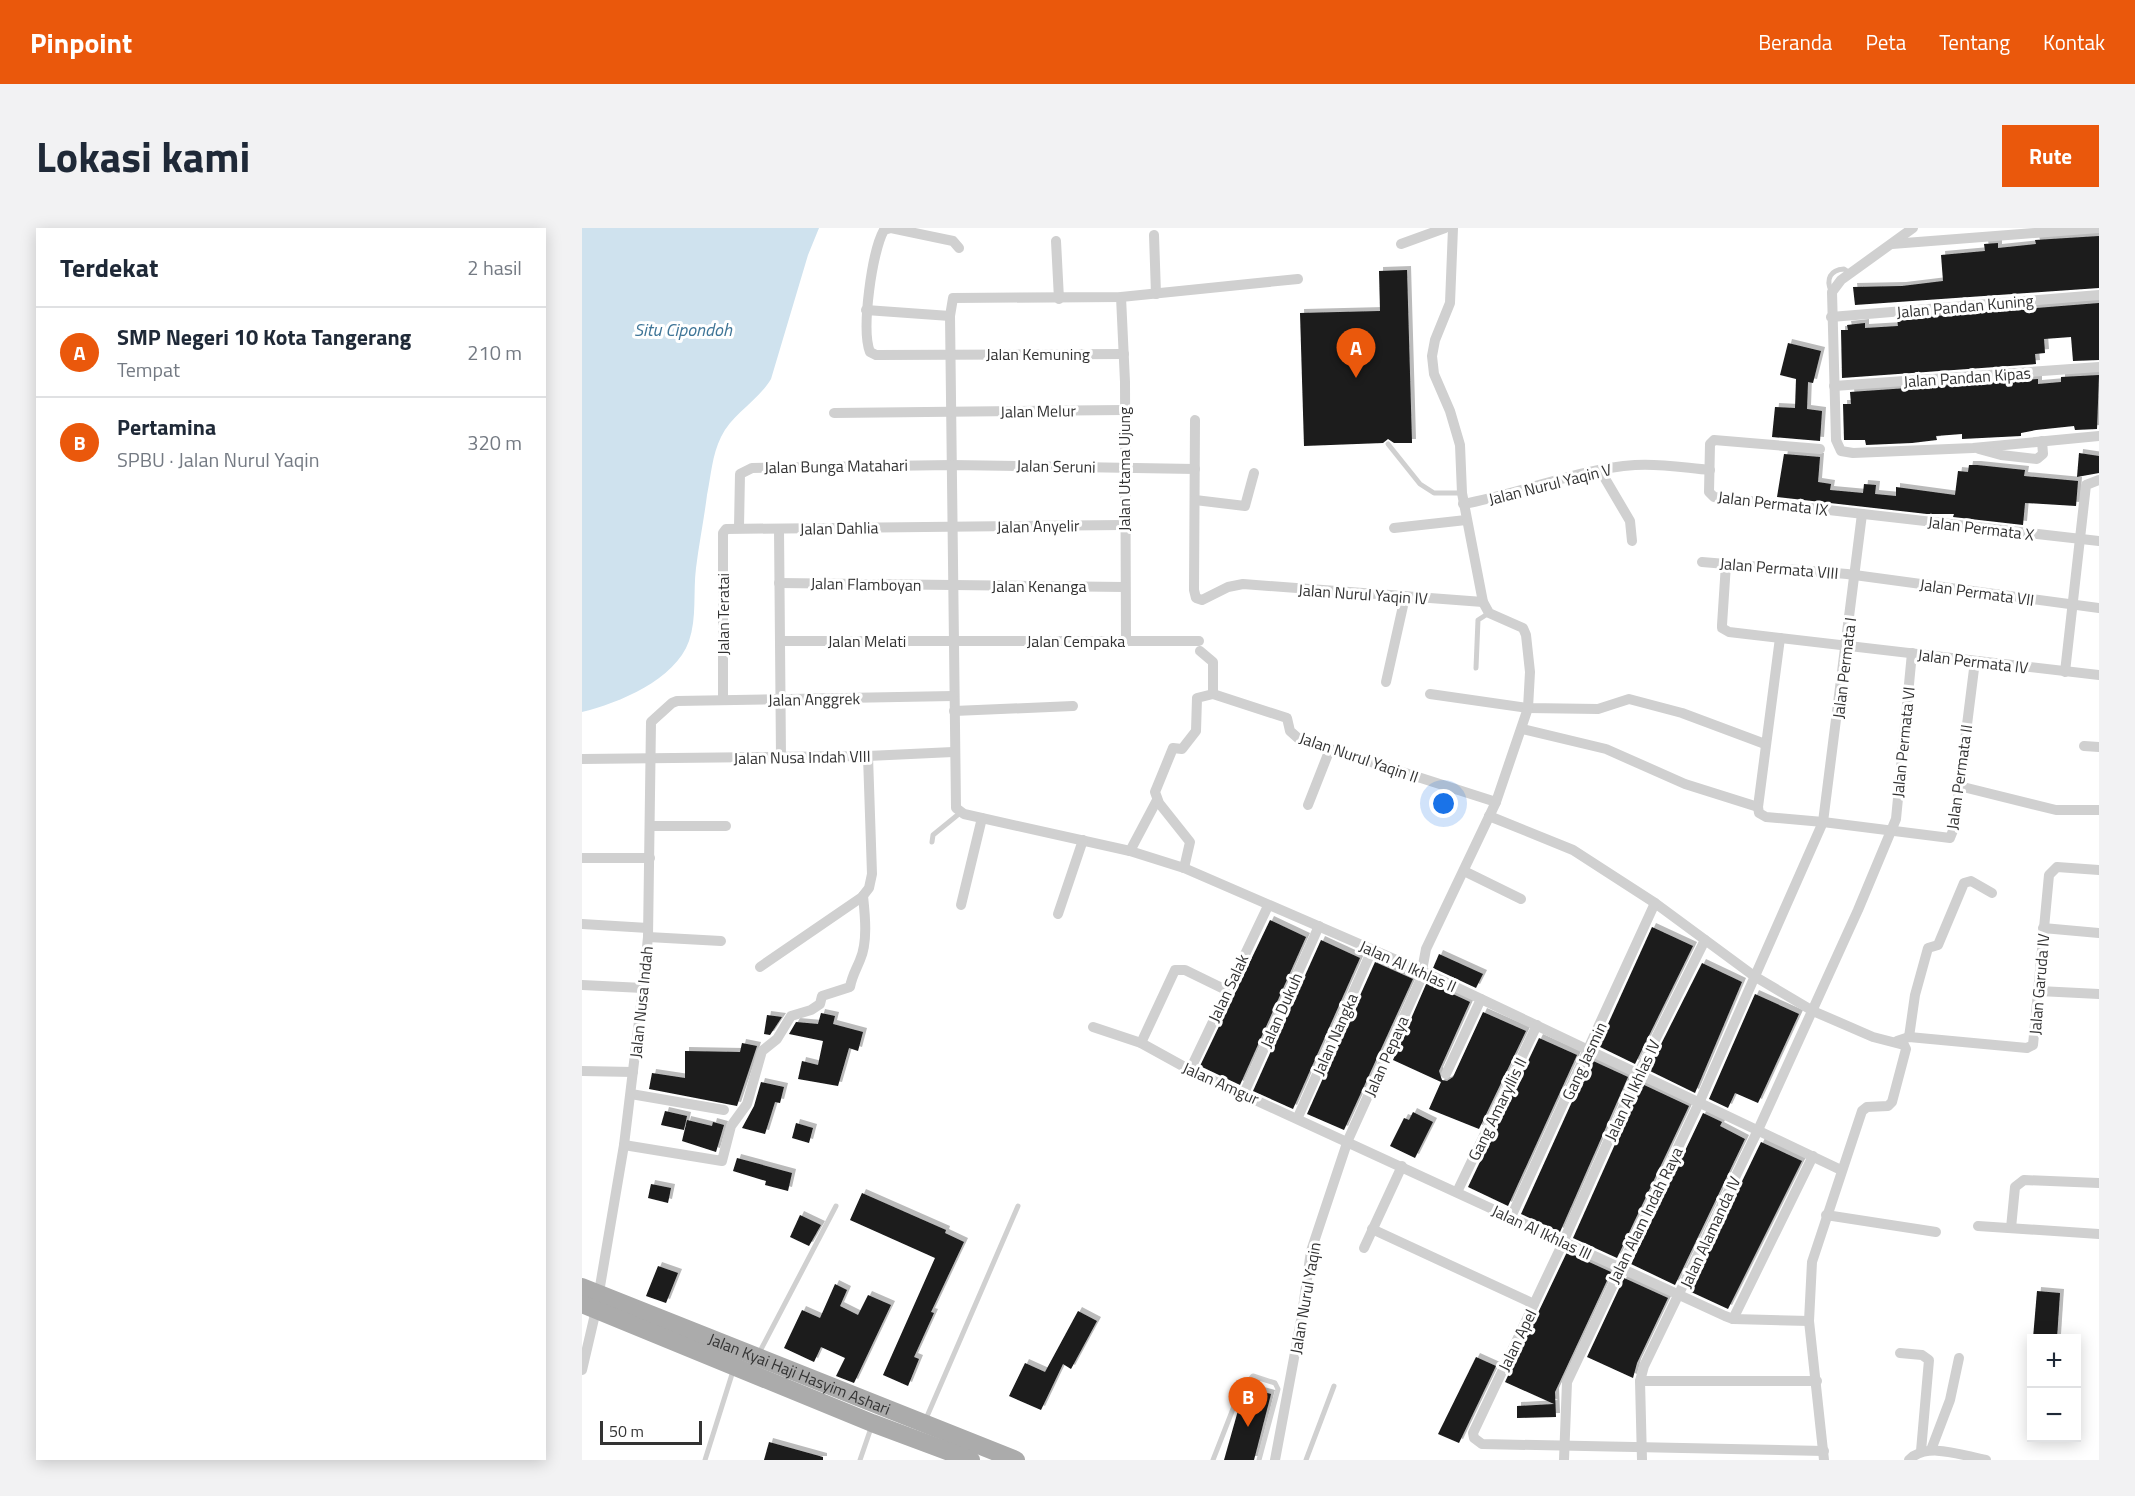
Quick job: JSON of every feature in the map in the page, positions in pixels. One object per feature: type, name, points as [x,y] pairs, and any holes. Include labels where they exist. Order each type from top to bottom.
[{"type":"main road","name":"Jalan Kyai Haji Hasyim Ashari","points":[[582,1287],[593,1303],[734,1366],[872,1423],[971,1460]]},
{"type":"main road","name":"Jalan Kyai Haji Hasyim Ashari","points":[[593,1303],[757,1356],[1016,1460]]},
{"type":"street","points":[[951,316],[866,310],[884,230],[891,228],[953,241],[959,248]]},
{"type":"street","points":[[1401,244],[1445,228]]},
{"type":"street","points":[[1453,228],[1450,303],[1435,340],[1432,356],[1434,374],[1450,411],[1460,445],[1462,498],[1483,602],[1489,613]]},
{"type":"street","points":[[1913,228],[1850,273],[1832,292],[1836,440],[1841,451],[1854,453],[1973,448],[2099,436]]},
{"type":"street","points":[[1892,244],[2099,228]]},
{"type":"street","points":[[1154,235],[1156,294]]},
{"type":"street","points":[[1056,241],[1059,299]]},
{"type":"street","points":[[959,812],[953,752],[951,316],[953,298],[958,296],[1059,299],[1121,297],[1298,279]]},
{"type":"street","name":"Jalan Pandan Kuning","points":[[1832,317],[2099,295]]},
{"type":"street","name":"Jalan Utama Ujung","points":[[1121,297],[1124,354],[1126,640]]},
{"type":"street","name":"Jalan Kemuning","points":[[866,310],[866,338],[872,353],[1124,354]]},
{"type":"street","name":"Jalan Pandan Kipas","points":[[1834,386],[2099,367]]},
{"type":"street","name":"Jalan Melur","points":[[834,413],[1124,410]]},
{"type":"street","points":[[1195,420],[1195,500],[1245,506],[1248,503],[1254,473]]},
{"type":"street","points":[[1710,470],[1710,444],[1714,440],[1820,449]]},
{"type":"street","points":[[1973,448],[2001,456],[2037,459],[2043,454],[2042,441]]},
{"type":"street","name":"Jalan Seruni","points":[[952,465],[1125,466],[1195,470]]},
{"type":"street","name":"Jalan Bunga Matahari","points":[[739,528],[739,478],[747,468],[952,465]]},
{"type":"street","name":"Jalan Nurul Yaqin V","points":[[1462,498],[1503,497],[1600,470],[1638,465],[1710,470]]},
{"type":"street","points":[[1600,470],[1630,521],[1632,542]]},
{"type":"street","name":"Jalan Permata IX","points":[[1710,470],[1710,496],[1862,514]]},
{"type":"street","points":[[2065,672],[2086,485],[2099,480]]},
{"type":"street","name":"Jalan Nurul Yaqin IV","points":[[1195,500],[1194,590],[1197,598],[1206,599],[1228,586],[1243,584],[1483,602]]},
{"type":"street","name":"Jalan Permata X","points":[[1862,514],[2099,541]]},
{"type":"street","name":"Jalan Permata I","points":[[1824,822],[1862,514]]},
{"type":"street","points":[[1394,528],[1466,520]]},
{"type":"street","name":"Jalan Anyelir","points":[[952,527],[1124,525]]},
{"type":"street","name":"Jalan Dahlia","points":[[726,529],[952,527]]},
{"type":"street","name":"Jalan Teratai","points":[[723,700],[723,533],[726,529]]},
{"type":"street","points":[[779,529],[781,757]]},
{"type":"street","name":"Jalan Permata VIII","points":[[1702,562],[1855,575]]},
{"type":"street","name":"Jalan Permata IV","points":[[1726,564],[1722,628],[1729,632],[2099,675]]},
{"type":"street","name":"Jalan Permata VII","points":[[1855,575],[2099,608]]},
{"type":"street","name":"Jalan Flamboyan","points":[[779,583],[953,586]]},
{"type":"street","name":"Jalan Kenanga","points":[[953,586],[1124,586]]},
{"type":"street","points":[[1386,682],[1405,597]]},
{"type":"street","name":"Jalan Pepaya","points":[[1348,1140],[1422,971],[1426,949],[1496,802],[1528,708],[1530,672],[1526,635],[1523,628],[1515,623],[1489,613]]},
{"type":"street","points":[[1760,811],[1765,744],[1780,638]]},
{"type":"street","name":"Jalan Melati","points":[[781,640],[953,641]]},
{"type":"street","name":"Jalan Cempaka","points":[[953,641],[1126,640],[1200,646],[1213,662],[1213,694]]},
{"type":"street","name":"Jalan Permata VI","points":[[1890,831],[1896,819],[1912,653]]},
{"type":"street","name":"Jalan Permata II","points":[[1522,729],[1606,749],[1685,784],[1760,811],[1824,822],[1950,838],[1954,828],[1975,661]]},
{"type":"street","points":[[1184,868],[1190,842],[1157,800],[1155,792],[1173,748],[1182,749],[1196,731],[1197,698],[1213,694]]},
{"type":"street","name":"Jalan Nurul Yaqin II","points":[[1213,694],[1287,718],[1294,736],[1496,802]]},
{"type":"street","points":[[1430,694],[1528,708],[1598,709],[1629,699],[1682,713],[1765,744]]},
{"type":"street","name":"Jalan Anggrek","points":[[675,702],[953,696]]},
{"type":"street","name":"Jalan Nusa Indah","points":[[582,1370],[624,1145],[644,988],[650,858],[651,722],[675,702]]},
{"type":"street","points":[[954,711],[1073,706]]},
{"type":"street","points":[[2084,746],[2099,747]]},
{"type":"street","points":[[1308,805],[1330,749]]},
{"type":"street","name":"Jalan Nusa Indah VIII","points":[[582,759],[868,756],[953,752]]},
{"type":"street","points":[[760,967],[863,896],[868,888],[872,874],[868,756]]},
{"type":"street","points":[[1959,786],[2056,810],[2099,810]]},
{"type":"street","points":[[1130,851],[1157,800]]},
{"type":"street","name":"Jalan Al Ikhlas II","points":[[959,812],[1130,851],[1184,868],[1422,971],[1841,1170]]},
{"type":"street","points":[[1489,816],[1574,850],[1655,903],[1754,976],[1813,1011],[1873,1036],[1904,1041]]},
{"type":"street","points":[[961,904],[982,818]]},
{"type":"street","name":"Jalan Alam Indah Raya","points":[[1564,1460],[1567,1382],[1699,1103],[1824,822]]},
{"type":"street","points":[[650,826],[726,826]]},
{"type":"street","points":[[1813,1011],[1890,831]]},
{"type":"street","points":[[1058,914],[1083,840]]},
{"type":"street","points":[[582,858],[650,858]]},
{"type":"street","name":"Jalan Garuda IV","points":[[1904,1041],[2027,1048],[2033,1045],[2049,875],[2052,870],[2066,867],[2099,870]]},
{"type":"street","points":[[1464,871],[1521,899]]},
{"type":"street","points":[[1564,1446],[1642,1446],[1824,1456],[1809,1321],[1812,1262],[1826,1215],[1862,1111],[1867,1107],[1888,1106],[1892,1102],[1906,1049],[1904,1041],[1928,948],[1938,945],[1964,883],[1971,881],[1992,893]]},
{"type":"street","points":[[624,1145],[722,1161],[731,1126],[747,1104],[762,1051],[777,1039],[791,1016],[820,1004],[822,996],[850,987],[853,970],[861,959],[865,921],[863,896]]},
{"type":"street","name":"Gang Jasmin","points":[[1511,1217],[1655,903]]},
{"type":"street","name":"Jalan Salak","points":[[1190,1070],[1226,990],[1268,906]]},
{"type":"street","points":[[582,924],[721,941]]},
{"type":"street","name":"Jalan Dukuh","points":[[1244,1093],[1319,926]]},
{"type":"street","points":[[2043,928],[2099,933]]},
{"type":"street","name":"Jalan Al Ikhlas IV","points":[[1564,1242],[1638,1075],[1705,940]]},
{"type":"street","name":"Jalan Nangka","points":[[1298,1117],[1372,950]]},
{"type":"street","points":[[1141,1043],[1175,970],[1185,970],[1226,990]]},
{"type":"street","points":[[582,985],[644,988]]},
{"type":"street","points":[[2039,992],[2099,994]]},
{"type":"street","points":[[1446,1074],[1481,999]]},
{"type":"street","name":"Jalan Alamanda IV","points":[[1642,1460],[1640,1381],[1675,1300],[1680,1295],[1813,1011]]},
{"type":"street","name":"Gang Amaryllis II","points":[[1457,1192],[1537,1025]]},
{"type":"street","name":"Jalan Amgur","points":[[1093,1027],[1141,1043],[1190,1070],[1348,1140]]},
{"type":"street","points":[[582,1071],[633,1072]]},
{"type":"street","points":[[631,1094],[724,1110]]},
{"type":"street","name":"Jalan Al Ikhlas III","points":[[1348,1140],[1619,1268],[1733,1319],[1809,1321]]},
{"type":"street","name":"Jalan Nurul Yaqin","points":[[1275,1460],[1302,1315],[1311,1251],[1348,1140]]},
{"type":"street","points":[[1733,1319],[1813,1156]]},
{"type":"street","points":[[1364,1248],[1402,1166]]},
{"type":"street","points":[[2011,1228],[2015,1187],[2024,1180],[2099,1183]]},
{"type":"street","points":[[1826,1215],[1936,1232]]},
{"type":"street","points":[[1978,1226],[2099,1234]]},
{"type":"street","points":[[1372,1229],[1534,1304]]},
{"type":"street","name":"Jalan Apel","points":[[1564,1242],[1473,1428],[1474,1438],[1482,1444],[1564,1446]]},
{"type":"street","points":[[1900,1353],[1922,1354],[1929,1360],[1926,1451]]},
{"type":"street","points":[[1926,1451],[1950,1400],[1959,1358]]},
{"type":"street","points":[[1640,1381],[1817,1382]]},
{"type":"street","points":[[1908,1460],[1926,1451],[1986,1460]]},
{"type":"lane","points":[[1388,444],[1420,484],[1434,493],[1462,498]]},
{"type":"lane","points":[[1476,668],[1478,620],[1489,613]]},
{"type":"lane","points":[[932,842],[933,835],[959,812]]},
{"type":"lane","points":[[757,1356],[836,1206]]},
{"type":"lane","points":[[924,1422],[1018,1206]]},
{"type":"lane","points":[[705,1460],[734,1366]]},
{"type":"lane","points":[[1213,1460],[1240,1391],[1253,1376],[1275,1383],[1278,1389],[1259,1460]]},
{"type":"lane","points":[[1306,1460],[1334,1386]]},
{"type":"lane","points":[[860,1460],[872,1423]]},
{"type":"water","name":"Situ Cipondoh","points":[[582,228],[819,228],[808,255],[771,379],[726,429],[716,451],[697,559],[693,623],[689,641],[682,655],[672,667],[644,688],[612,703],[582,712]]},
{"type":"building","points":[[2099,236],[2099,288],[1855,305],[1853,287],[1902,286],[1943,281],[1941,255],[1985,251],[1984,244],[1998,243],[1998,248],[2036,244],[2035,240]]},
{"type":"building","points":[[1407,270],[1412,443],[1394,443],[1388,439],[1383,443],[1304,446],[1300,313],[1380,311],[1379,271]]},
{"type":"building","points":[[2099,303],[2099,360],[2073,361],[2071,337],[2044,339],[2045,353],[2035,354],[2036,364],[1842,378],[1841,330],[1848,330],[1847,325],[1865,323],[1865,328],[1898,326],[1897,319]]},
{"type":"building","points":[[1788,343],[1821,351],[1813,383],[1808,382],[1807,409],[1822,411],[1820,441],[1772,437],[1775,407],[1795,408],[1796,379],[1780,375]]},
{"type":"building","points":[[2099,375],[2097,429],[2075,430],[2074,426],[2036,430],[2021,433],[2021,436],[1962,439],[1962,434],[1936,436],[1937,440],[1912,443],[1866,445],[1865,440],[1844,440],[1843,404],[1851,404],[1850,392],[2038,379],[2038,384],[2061,382],[2061,377]]},
{"type":"building","points":[[2079,453],[2099,456],[2099,473],[2077,477]]},
{"type":"building","points":[[1784,454],[1820,457],[1818,482],[1831,484],[1830,490],[1863,493],[1864,484],[1876,485],[1875,494],[1896,496],[1896,487],[1955,495],[1958,471],[1968,472],[1969,465],[1977,465],[2025,470],[2024,476],[2078,481],[2076,506],[2025,503],[2023,525],[1953,517],[1954,514],[1927,514],[1777,497]]},
{"type":"building","points":[[1270,920],[1306,937],[1240,1085],[1200,1066]]},
{"type":"building","points":[[1652,927],[1693,946],[1635,1064],[1598,1046]]},
{"type":"building","points":[[1321,940],[1360,958],[1293,1109],[1253,1091]]},
{"type":"building","points":[[1439,954],[1483,974],[1476,988],[1433,968]]},
{"type":"building","points":[[1375,962],[1413,979],[1344,1130],[1307,1114]]},
{"type":"building","points":[[1702,963],[1742,982],[1695,1093],[1648,1070]]},
{"type":"building","points":[[1427,982],[1470,1002],[1439,1071],[1442,1080],[1447,1081],[1453,1077],[1483,1012],[1526,1031],[1479,1129],[1429,1109],[1441,1082],[1393,1060]]},
{"type":"building","points":[[1755,994],[1799,1014],[1758,1103],[1735,1093],[1728,1108],[1709,1099]]},
{"type":"building","points":[[821,1013],[835,1016],[833,1024],[863,1032],[858,1051],[849,1048],[838,1086],[798,1079],[802,1061],[818,1065],[823,1041],[789,1034],[796,1022],[818,1024]]},
{"type":"building","points":[[767,1015],[782,1017],[770,1035],[764,1034]]},
{"type":"building","points":[[1539,1038],[1577,1055],[1508,1206],[1468,1187]]},
{"type":"building","points":[[742,1043],[757,1046],[737,1106],[649,1089],[652,1073],[685,1078],[685,1051],[740,1052]]},
{"type":"building","points":[[1591,1060],[1628,1077],[1560,1232],[1521,1214]]},
{"type":"building","points":[[761,1082],[784,1087],[780,1103],[775,1102],[765,1134],[742,1128],[754,1106]]},
{"type":"building","points":[[1642,1084],[1689,1106],[1617,1258],[1573,1238]]},
{"type":"building","points":[[665,1111],[687,1116],[684,1130],[661,1125]]},
{"type":"building","points":[[1413,1112],[1433,1122],[1415,1158],[1390,1146],[1404,1118],[1409,1120]]},
{"type":"building","points":[[1703,1113],[1722,1122],[1720,1126],[1745,1139],[1675,1285],[1631,1264]]},
{"type":"building","points":[[687,1120],[712,1126],[713,1122],[724,1125],[716,1152],[682,1141]]},
{"type":"building","points":[[796,1123],[813,1128],[809,1143],[792,1138]]},
{"type":"building","points":[[1761,1142],[1802,1161],[1728,1309],[1689,1291]]},
{"type":"building","points":[[737,1158],[792,1173],[788,1191],[765,1185],[766,1181],[733,1171]]},
{"type":"building","points":[[651,1184],[671,1188],[668,1203],[648,1198]]},
{"type":"building","points":[[862,1193],[946,1230],[945,1233],[964,1242],[931,1312],[934,1313],[914,1357],[919,1359],[908,1386],[883,1375],[935,1258],[850,1220]]},
{"type":"building","points":[[800,1215],[821,1225],[809,1246],[790,1237]]},
{"type":"building","points":[[1567,1252],[1611,1272],[1555,1392],[1556,1417],[1517,1418],[1517,1406],[1554,1404],[1505,1382]]},
{"type":"building","points":[[658,1266],[678,1273],[666,1303],[646,1296]]},
{"type":"building","points":[[1624,1278],[1668,1298],[1637,1363],[1633,1378],[1587,1357]]},
{"type":"building","points":[[835,1284],[847,1290],[840,1306],[858,1315],[868,1295],[891,1305],[854,1383],[836,1376],[845,1358],[821,1347],[814,1362],[784,1348],[802,1310],[820,1318]]},
{"type":"building","points":[[2037,1291],[2060,1293],[2057,1334],[2033,1334]]},
{"type":"building","points":[[1078,1311],[1097,1321],[1071,1369],[1063,1364],[1041,1410],[1009,1396],[1025,1363],[1045,1372]]},
{"type":"building","points":[[1476,1357],[1496,1366],[1459,1443],[1438,1434]]},
{"type":"building","points":[[1249,1388],[1271,1394],[1254,1460],[1224,1460],[1239,1407]]},
{"type":"building","points":[[769,1442],[823,1457],[823,1460],[764,1460]]},
{"type":"place","name":"SMP Negeri 10 Kota Tangerang","points":[[1356,378]]},
{"type":"place","name":"Pertamina","points":[[1248,1427]]}]
